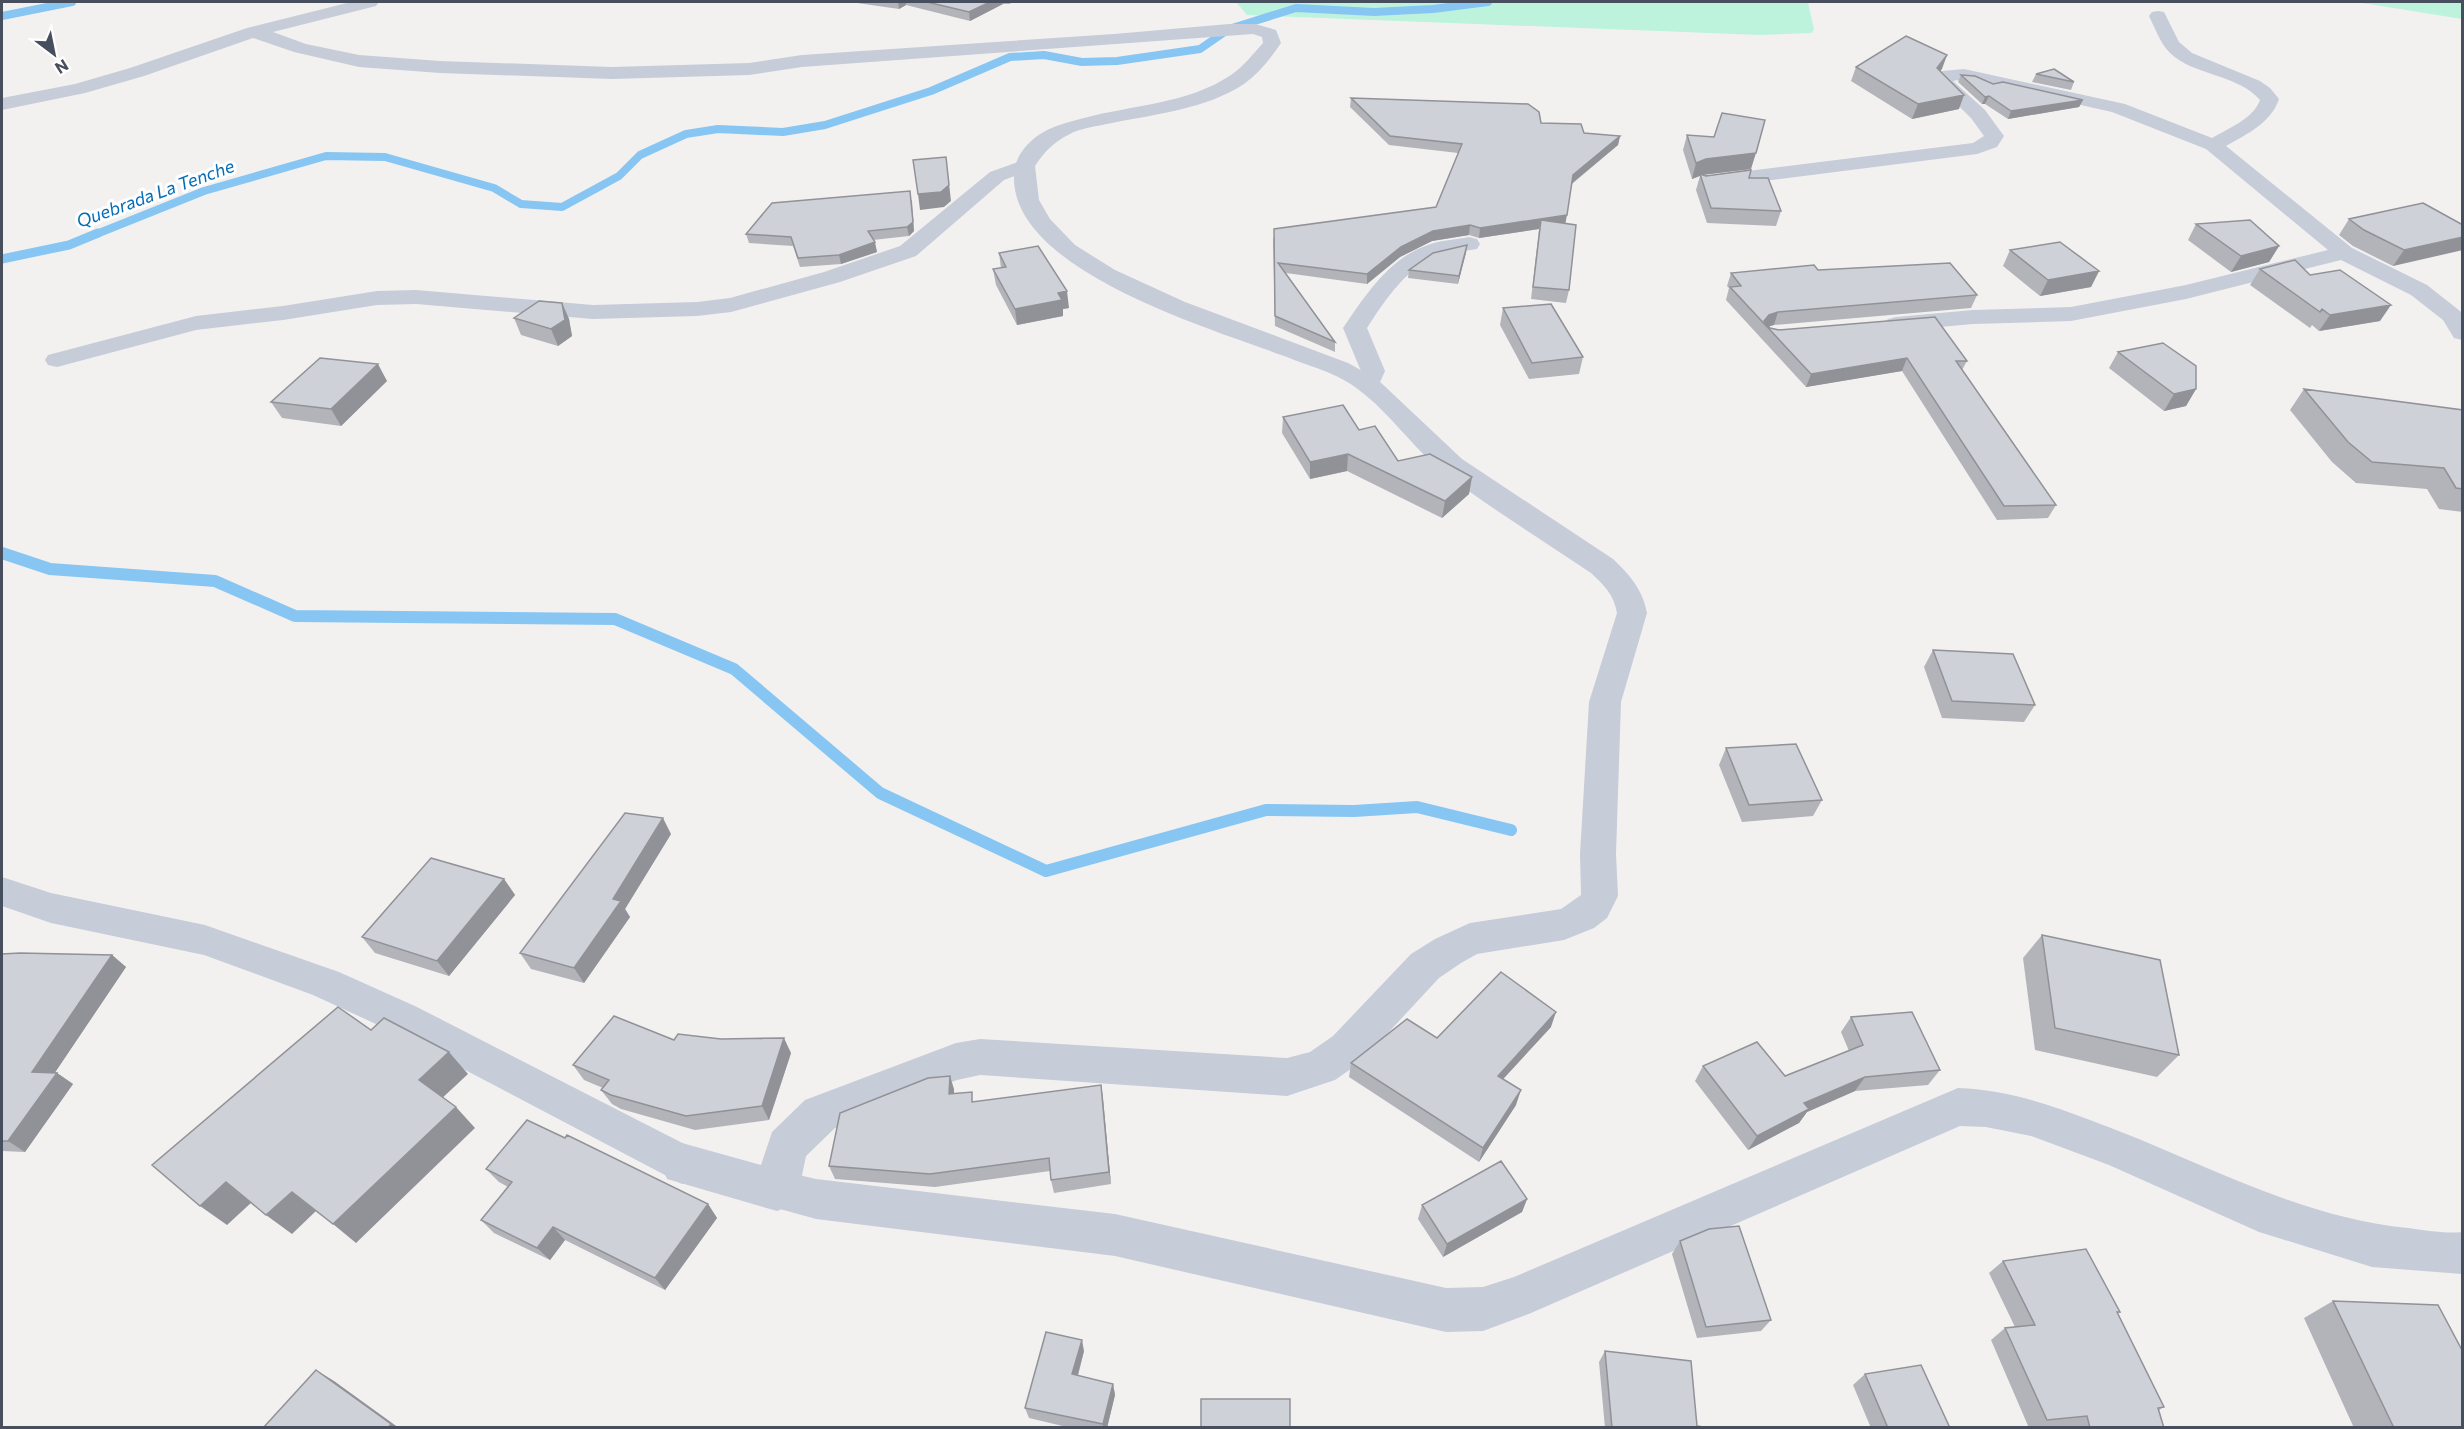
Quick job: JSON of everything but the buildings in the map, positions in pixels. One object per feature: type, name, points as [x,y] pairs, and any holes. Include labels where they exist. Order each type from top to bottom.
[{"type":"street","points":[[2,105],[78,89],[137,72],[253,32],[370,2]]},
{"type":"street","points":[[2158,16],[2175,48],[2193,62],[2260,89],[2270,99],[2269,106],[2249,124],[2214,146]]},
{"type":"street","points":[[57,360],[196,323],[283,313],[377,298],[416,297],[593,312],[697,309],[731,305],[832,277],[908,251],[997,176],[1024,166],[1036,148],[1061,130],[1102,118],[1181,103],[1220,89],[1238,79],[1255,64],[1272,43],[1270,34],[1256,29],[1229,29],[1114,40],[802,61],[749,69],[612,73],[440,67],[359,61],[301,48],[253,32]]},
{"type":"street","points":[[1702,183],[1977,148],[1990,143],[1994,136],[1978,114],[1943,82],[1948,75],[1965,74],[2118,108],[2214,146],[2344,253],[2419,290],[2452,316],[2463,333]]},
{"type":"street","points":[[777,1190],[787,1146],[820,1114],[956,1062],[980,1057],[1287,1077],[1321,1067],[1347,1049],[1425,966],[1448,951],[1470,939],[1564,924],[1581,917],[1594,907],[1600,896],[1598,854],[1605,702],[1632,613],[1631,600],[1623,586],[1602,566],[1452,465],[1368,384],[1339,368],[1176,307],[1097,269],[1067,250],[1041,222],[1028,200],[1024,166]]},
{"type":"street","points":[[1368,384],[1373,371],[1355,328],[1383,286],[1416,260],[1436,249],[1469,244]]},
{"type":"street","points":[[1880,325],[1973,317],[2071,314],[2186,292],[2344,253]]},
{"type":"street","points":[[2,892],[51,908],[205,940],[326,983],[414,1024],[682,1164],[816,1199],[1115,1235],[1446,1310],[1483,1309],[1516,1298],[1958,1107],[1986,1108],[2031,1117],[2120,1150],[2259,1211],[2372,1246],[2456,1254],[2463,1252]]},
{"type":"green space","points":[[1236,2],[1808,2],[1814,30],[1811,33],[1760,35],[1247,15]]},
{"type":"green space","points":[[2356,2],[2462,2],[2462,19]]},
{"type":"waterway","points":[[2,16],[72,2]]},
{"type":"waterway","name":"Quebrada La Tenche","points":[[94,235],[204,191],[326,156],[385,157],[494,188],[521,204],[562,207],[619,176],[640,155],[686,134],[718,129],[783,132],[825,125],[931,91],[1010,57],[1044,55],[1082,62],[1117,61],[1200,49],[1229,29],[1296,8],[1374,12],[1433,9],[1488,2]]},
{"type":"waterway","name":"Quebrada La Tenche","points":[[2,259],[69,245],[98,233]]},
{"type":"waterway","points":[[2,553],[50,569],[215,581],[295,616],[615,619],[734,669],[880,793],[1046,871],[1266,810],[1354,811],[1417,807],[1511,830]]}]
